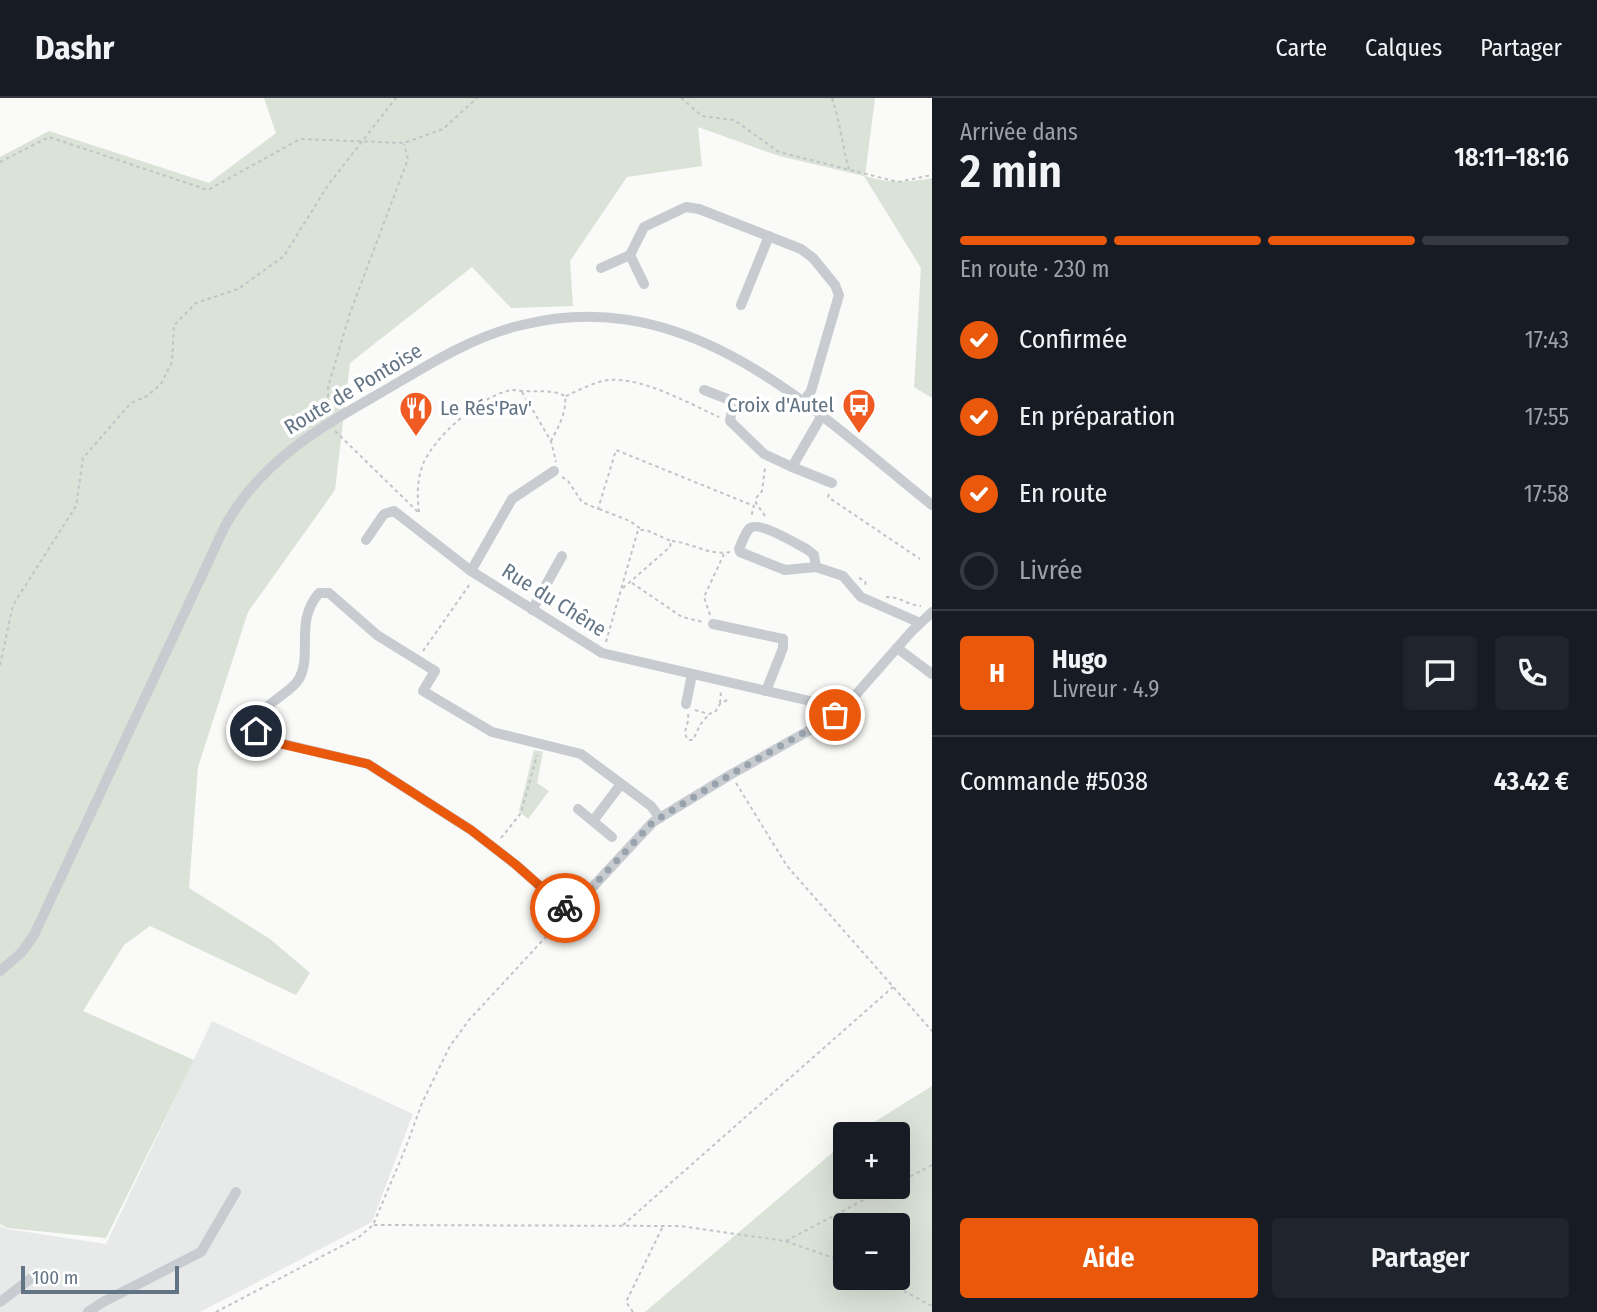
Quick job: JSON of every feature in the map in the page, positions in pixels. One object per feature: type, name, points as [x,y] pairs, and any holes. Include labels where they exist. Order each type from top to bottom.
[{"type":"street","points":[[601,268],[631,255],[644,227],[686,207],[699,209],[806,252],[835,285],[839,295],[811,391],[803,402]]},
{"type":"street","points":[[741,304],[769,236]]},
{"type":"street","points":[[631,255],[644,284]]},
{"type":"street","name":"Route de Pontoise","points":[[0,971],[22,952],[34,935],[239,501],[290,449],[327,423],[434,362],[487,336],[521,325],[572,317],[611,318],[647,324],[698,339],[761,371],[932,505]]},
{"type":"street","points":[[704,390],[730,400],[733,404],[730,422],[770,458],[832,483]]},
{"type":"street","points":[[792,467],[821,417]]},
{"type":"street","points":[[473,573],[512,499],[554,471]]},
{"type":"street","name":"Rue du Chêne","points":[[366,540],[384,514],[394,511],[473,573],[602,653],[810,701],[835,715]]},
{"type":"street","points":[[816,567],[814,555],[808,550],[763,526],[750,528],[739,551],[785,570],[816,567],[843,576],[861,597],[920,623]]},
{"type":"street","points":[[532,610],[562,556]]},
{"type":"street","points":[[660,818],[654,809],[581,754],[492,732],[423,691],[435,671],[377,635],[333,596],[322,592],[312,602],[306,616],[302,670],[294,685],[261,711],[256,731],[258,738],[368,764],[471,830],[494,848],[565,916],[645,829],[730,775],[835,715],[856,696],[932,612]]},
{"type":"street","points":[[713,624],[783,639],[783,648],[766,691]]},
{"type":"street","points":[[897,648],[932,674]]},
{"type":"street","points":[[685,704],[692,674]]},
{"type":"street","points":[[593,821],[621,784]]},
{"type":"street","points":[[578,809],[612,837]]},
{"type":"street","points":[[88,1312],[201,1252],[236,1192]]},
{"type":"street","points":[[0,1303],[34,1276]]},
{"type":"path","points":[[0,665],[13,605],[76,506],[83,458],[131,403],[147,396],[161,384],[172,362],[174,325],[196,303],[238,289],[284,256],[328,184],[396,98]]},
{"type":"path","points":[[0,162],[49,136],[208,190],[300,139],[404,143],[443,129],[477,98]]},
{"type":"path","points":[[681,98],[702,116],[734,120],[779,152],[898,182],[932,175]]},
{"type":"path","points":[[832,98],[839,117],[841,139],[849,170]]},
{"type":"path","points":[[404,143],[408,159],[350,313],[328,387],[327,423],[419,513],[417,497],[420,474],[430,449],[486,400],[505,391],[538,389],[565,396],[597,383],[617,380],[662,391],[730,422]]},
{"type":"path","points":[[522,392],[551,441],[556,456],[554,471],[568,481],[582,502],[671,541],[724,554],[739,551]]},
{"type":"path","points":[[551,441],[560,424],[565,396]]},
{"type":"path","points":[[598,509],[616,450],[755,504],[765,516],[763,526],[750,516],[755,504],[756,498],[762,491],[764,471],[770,458]]},
{"type":"path","points":[[832,483],[828,498],[920,559]]},
{"type":"path","points":[[602,653],[641,529]]},
{"type":"path","points":[[623,588],[670,547],[671,541]]},
{"type":"path","points":[[713,624],[704,597],[724,554]]},
{"type":"path","points":[[417,660],[473,573]]},
{"type":"path","points":[[631,582],[682,617],[713,624]]},
{"type":"path","points":[[709,714],[686,708],[689,720],[688,727],[684,730],[688,740],[693,740],[709,714],[729,699]]},
{"type":"path","points":[[494,848],[521,813],[540,744]]},
{"type":"path","points":[[730,775],[787,866],[932,1031]]},
{"type":"path","points":[[216,1312],[359,1237],[373,1225],[422,1103],[450,1046],[469,1020],[565,916]]},
{"type":"path","points":[[622,1227],[893,987]]},
{"type":"path","points":[[910,1177],[932,1165]]},
{"type":"path","points":[[785,1241],[865,1199]]},
{"type":"path","points":[[373,1225],[705,1228],[746,1237],[785,1241],[833,1258]]},
{"type":"path","points":[[633,1312],[626,1302],[663,1226]]},
{"type":"path","points":[[902,1290],[932,1306]]},
{"type":"shaded area","points":[[264,98],[875,98],[865,176],[898,182],[932,178],[932,398],[914,387],[921,268],[864,176],[779,156],[698,127],[702,166],[627,177],[570,261],[573,306],[511,308],[472,267],[350,363],[335,490],[248,612],[198,767],[189,888],[270,939],[310,973],[296,995],[150,926],[124,945],[83,1011],[194,1060],[106,1238],[7,1228],[0,1224],[0,157],[49,131],[209,183],[276,133]]},
{"type":"shaded area","points":[[534,750],[543,752],[537,783],[549,791],[528,819],[519,811]]},
{"type":"shaded area","points":[[212,1021],[413,1114],[372,1222],[200,1312],[0,1312],[0,1226],[106,1244]]},
{"type":"shaded area","points":[[932,1086],[932,1312],[645,1312],[833,1152],[833,1199],[910,1199],[910,1122],[874,1122]]},
{"type":"way so far","points":[[565,908],[569,912],[653,822],[835,715]]},
{"type":"place","name":"Croix d'Autel","points":[[859,435]]},
{"type":"place","name":"Le Rés'Pav'","points":[[416,438]]},
{"type":"route","points":[[256,731],[260,739],[368,764],[471,830],[565,908]]}]
